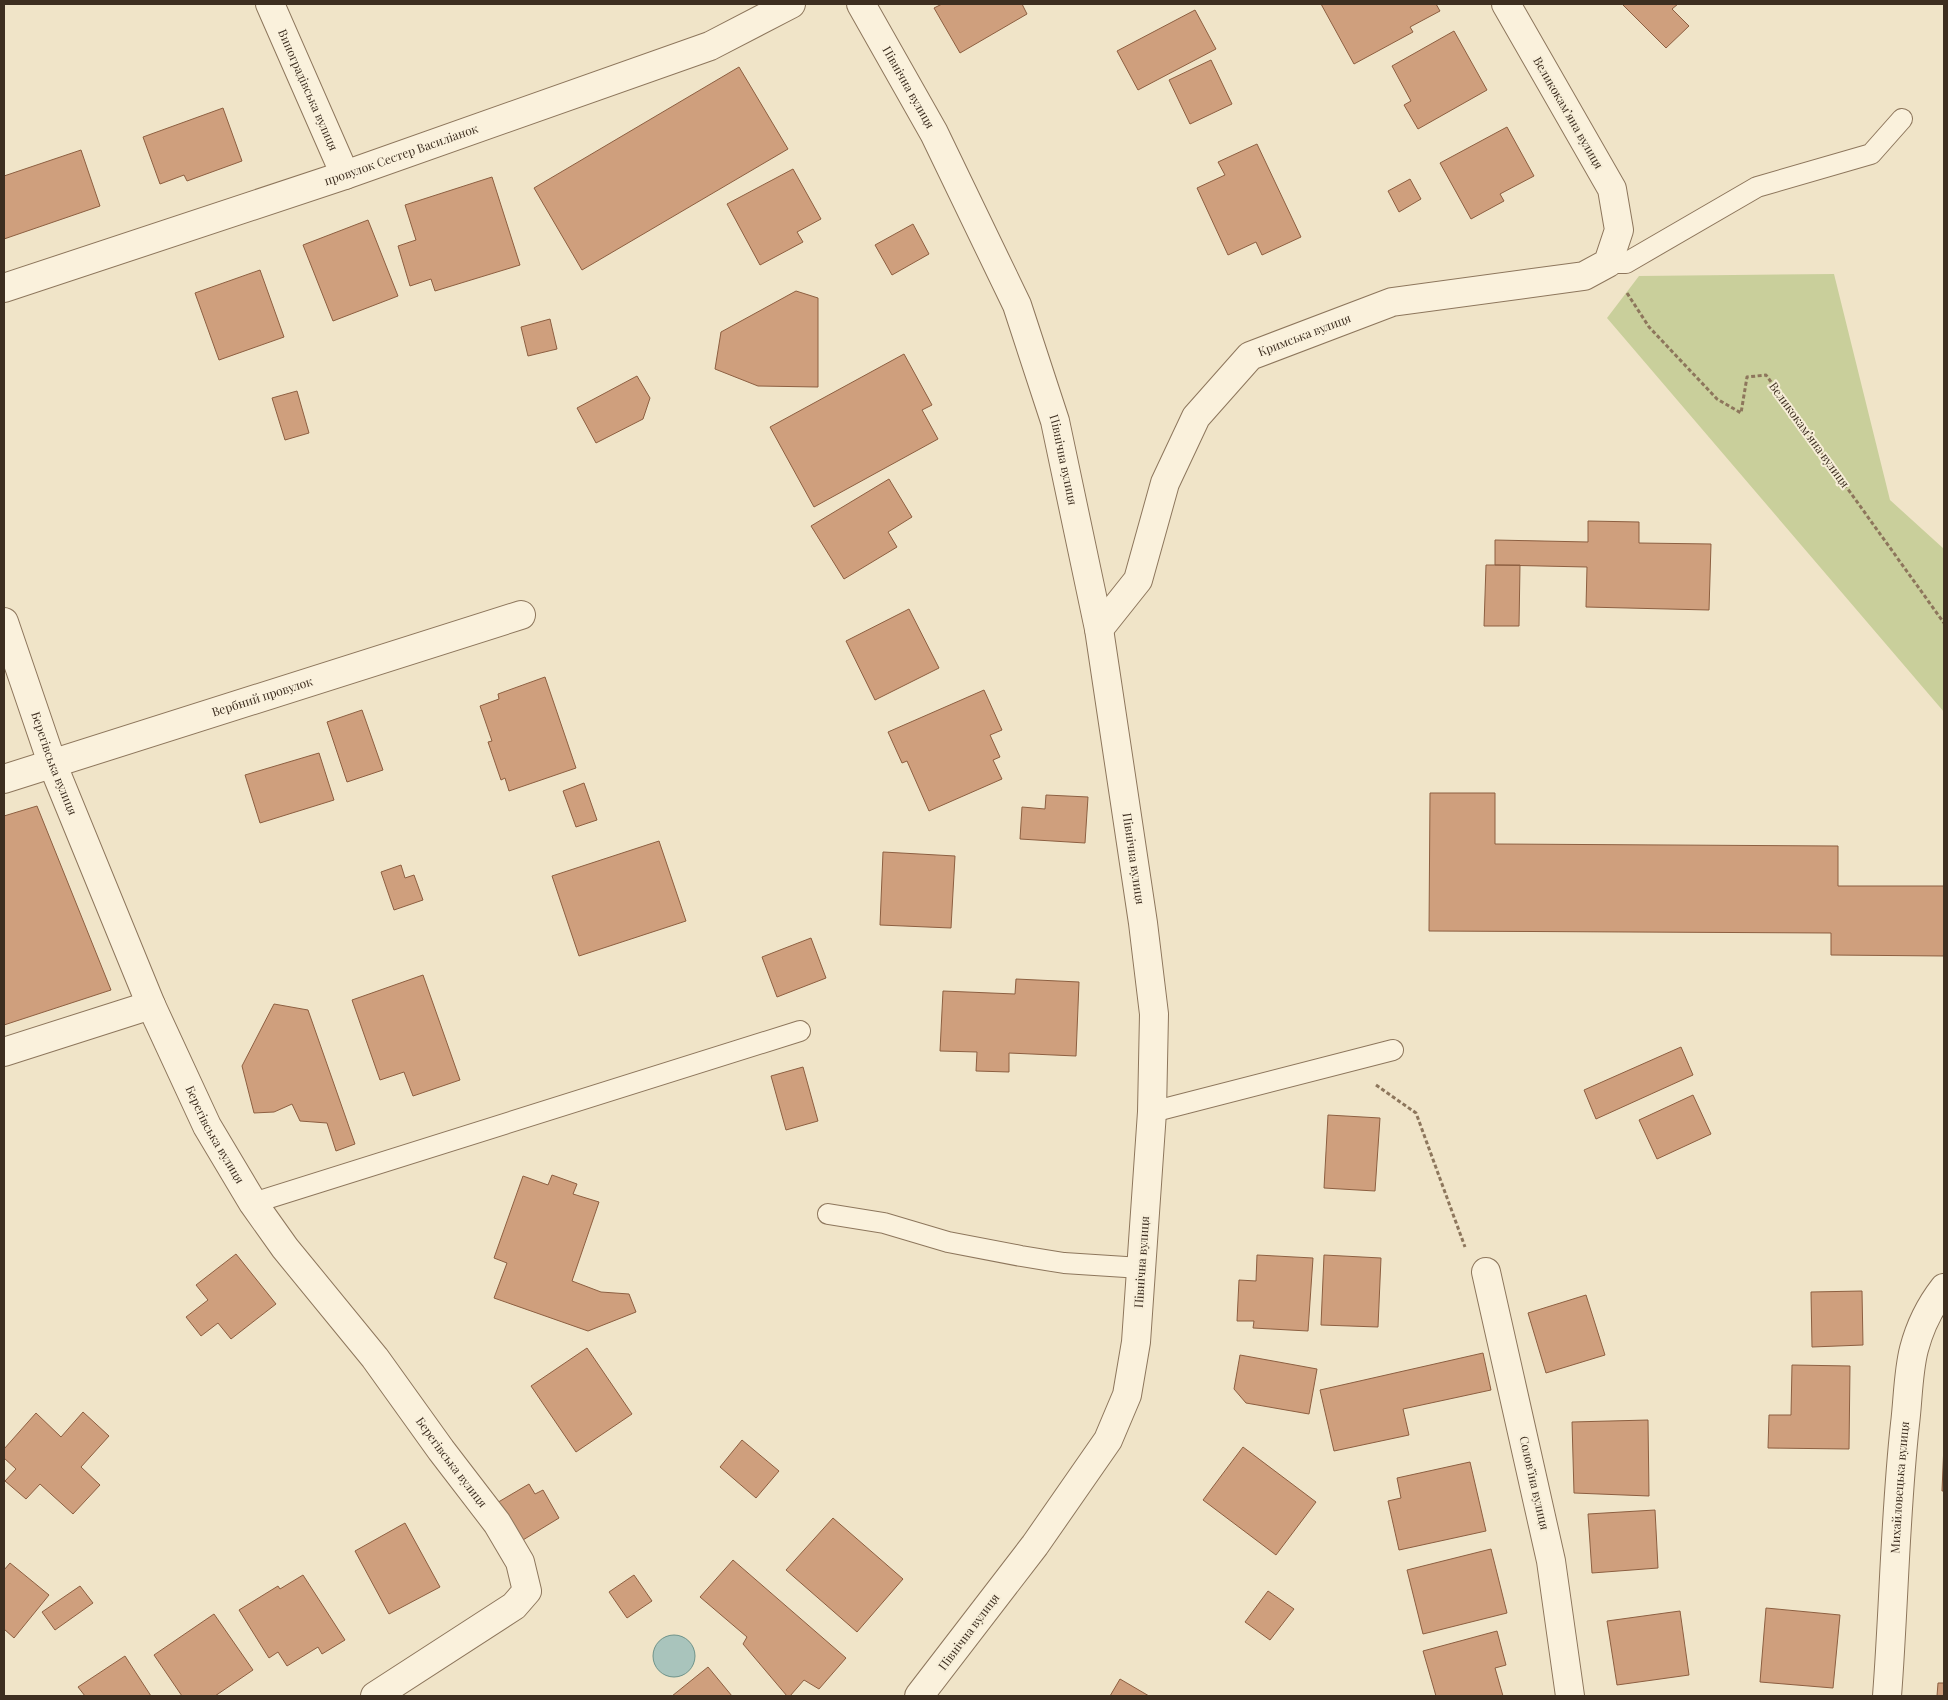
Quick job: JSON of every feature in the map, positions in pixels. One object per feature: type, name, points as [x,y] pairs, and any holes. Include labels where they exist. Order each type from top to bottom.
[{"type":"street","name":"Виноградівська вулиця","points":[[270,4],[345,175]]},
{"type":"street","name":"провулок Сестер Василіанок","points":[[4,288],[345,175],[710,46],[792,4]]},
{"type":"street","name":"Північна вулиця","points":[[861,4],[934,133],[1017,305],[1055,420],[1099,629],[1143,923],[1154,1014],[1152,1112],[1136,1342],[1127,1395],[1108,1440],[1035,1545],[919,1696]]},
{"type":"street","name":"Великокамʼяна вулиця","points":[[1506,4],[1612,190],[1620,230],[1608,263]]},
{"type":"street","name":"Кримська вулиця","points":[[1099,629],[1138,580],[1165,483],[1196,418],[1250,356],[1392,302],[1584,276],[1608,263]]},
{"type":"street","name":"Вербний провулок","points":[[4,779],[521,615]]},
{"type":"street","name":"Берегівська вулиця","points":[[4,622],[52,763],[151,1005],[206,1126],[253,1203],[285,1248],[375,1358],[441,1450],[497,1523],[520,1562],[527,1590],[514,1606],[375,1696]]},
{"type":"street","points":[[4,1052],[151,1005]]},
{"type":"street","name":"Соловʼїна вулиця","points":[[1486,1272],[1551,1561],[1570,1696]]},
{"type":"street","name":"Михайловецька вулиця","points":[[1887,1696],[1901,1460],[1914,1350],[1921,1326],[1930,1308],[1944,1288]]},
{"type":"lane","points":[[1608,263],[1626,263],[1758,187],[1871,154],[1902,119]]},
{"type":"lane","points":[[253,1203],[800,1031]]},
{"type":"lane","points":[[1152,1112],[1343,1061],[1393,1050]]},
{"type":"lane","points":[[828,1214],[884,1223],[948,1242],[1038,1259],[1064,1263],[1141,1268]]},
{"type":"path","name":"Великокамʼяна вулиця","points":[[1608,263],[1649,328],[1717,399],[1741,412],[1747,377],[1766,375],[1944,622]]},
{"type":"path","points":[[1343,1061],[1416,1113],[1464,1246],[1486,1272]]},
{"type":"green space","points":[[1834,274],[1890,500],[1944,549],[1944,712],[1607,318],[1639,276]]},
{"type":"water","points":[[674,1635],[689,1641],[695,1656],[689,1671],[674,1677],[659,1671],[653,1656],[659,1641]]},
{"type":"building","points":[[942,4],[1022,4],[1027,14],[960,53],[934,8]]},
{"type":"building","points":[[1321,4],[1436,4],[1440,11],[1410,27],[1413,32],[1354,64]]},
{"type":"building","points":[[1622,4],[1678,4],[1672,9],[1689,26],[1666,48]]},
{"type":"building","points":[[1195,10],[1216,49],[1138,90],[1117,51]]},
{"type":"building","points":[[1454,31],[1487,90],[1418,129],[1404,105],[1411,101],[1392,66]]},
{"type":"building","points":[[1211,60],[1232,104],[1190,124],[1169,80]]},
{"type":"building","points":[[739,67],[788,149],[582,270],[534,188]]},
{"type":"building","points":[[223,108],[242,161],[187,181],[184,175],[160,184],[143,137]]},
{"type":"building","points":[[1507,127],[1534,176],[1500,194],[1504,201],[1471,219],[1440,163]]},
{"type":"building","points":[[1257,144],[1301,237],[1262,255],[1256,242],[1228,255],[1197,188],[1225,175],[1218,162]]},
{"type":"building","points":[[81,150],[100,206],[4,239],[4,176]]},
{"type":"building","points":[[793,169],[821,219],[797,232],[803,242],[760,265],[727,204]]},
{"type":"building","points":[[492,177],[520,265],[435,291],[431,279],[410,286],[398,246],[416,240],[405,205]]},
{"type":"building","points":[[1410,179],[1421,199],[1399,212],[1388,191]]},
{"type":"building","points":[[368,220],[398,296],[333,321],[303,245]]},
{"type":"building","points":[[913,224],[929,254],[892,275],[875,245]]},
{"type":"building","points":[[260,270],[284,337],[219,360],[195,293]]},
{"type":"building","points":[[796,291],[818,298],[818,387],[758,386],[715,369],[721,332]]},
{"type":"building","points":[[550,319],[557,349],[528,356],[521,327]]},
{"type":"building","points":[[904,354],[932,405],[922,410],[938,439],[814,507],[770,427]]},
{"type":"building","points":[[637,376],[650,398],[643,419],[596,443],[577,408]]},
{"type":"building","points":[[297,391],[309,433],[285,440],[272,398]]},
{"type":"building","points":[[889,479],[912,517],[888,532],[897,547],[844,579],[811,526]]},
{"type":"building","points":[[1588,521],[1639,522],[1639,543],[1711,544],[1709,610],[1586,607],[1587,567],[1495,565],[1495,540],[1588,542]]},
{"type":"building","points":[[1486,565],[1520,565],[1519,626],[1484,626]]},
{"type":"building","points":[[909,609],[939,668],[875,700],[846,641]]},
{"type":"building","points":[[545,677],[576,768],[509,791],[505,778],[501,780],[488,742],[492,741],[480,706],[499,699],[498,694]]},
{"type":"building","points":[[984,690],[1002,730],[990,735],[1000,757],[993,760],[1002,779],[929,811],[907,761],[902,763],[888,732]]},
{"type":"building","points":[[362,710],[383,770],[347,782],[327,722]]},
{"type":"building","points":[[319,753],[334,800],[260,823],[245,775]]},
{"type":"building","points":[[584,783],[597,820],[576,827],[563,791]]},
{"type":"building","points":[[1430,793],[1495,793],[1495,844],[1838,846],[1838,886],[1944,886],[1944,956],[1831,955],[1831,933],[1429,931]]},
{"type":"building","points":[[1046,795],[1088,797],[1085,843],[1020,839],[1022,807],[1045,809]]},
{"type":"building","points":[[37,806],[111,990],[4,1025],[4,816]]},
{"type":"building","points":[[659,841],[686,921],[579,956],[552,876]]},
{"type":"building","points":[[883,852],[955,856],[951,928],[880,925]]},
{"type":"building","points":[[401,865],[405,878],[414,875],[423,900],[394,910],[381,872]]},
{"type":"building","points":[[811,938],[826,978],[777,997],[762,957]]},
{"type":"building","points":[[423,975],[460,1080],[413,1096],[404,1072],[380,1080],[352,1000]]},
{"type":"building","points":[[1016,979],[1079,982],[1076,1056],[1009,1053],[1009,1072],[976,1071],[977,1052],[940,1051],[943,991],[1015,994]]},
{"type":"building","points":[[274,1004],[308,1010],[355,1144],[336,1151],[327,1123],[300,1121],[292,1104],[274,1112],[254,1113],[242,1066]]},
{"type":"building","points":[[1681,1047],[1693,1075],[1596,1119],[1584,1090]]},
{"type":"building","points":[[803,1067],[818,1121],[786,1130],[771,1076]]},
{"type":"building","points":[[1693,1095],[1711,1134],[1657,1159],[1639,1120]]},
{"type":"building","points":[[1328,1115],[1380,1118],[1375,1191],[1324,1188]]},
{"type":"building","points":[[552,1175],[577,1184],[573,1194],[599,1202],[572,1281],[601,1292],[629,1294],[636,1312],[588,1331],[494,1298],[507,1263],[494,1258],[523,1176],[548,1185]]},
{"type":"building","points":[[236,1254],[276,1304],[231,1339],[218,1323],[201,1336],[186,1317],[208,1300],[196,1285]]},
{"type":"building","points":[[1257,1255],[1313,1258],[1308,1331],[1253,1328],[1254,1321],[1237,1321],[1239,1280],[1256,1281]]},
{"type":"building","points":[[1324,1255],[1381,1258],[1378,1327],[1321,1325]]},
{"type":"building","points":[[1862,1291],[1863,1345],[1812,1347],[1811,1292]]},
{"type":"building","points":[[1586,1295],[1605,1355],[1546,1373],[1528,1313]]},
{"type":"building","points":[[587,1348],[632,1414],[576,1452],[531,1386]]},
{"type":"building","points":[[1483,1353],[1491,1390],[1403,1409],[1409,1435],[1334,1451],[1320,1390]]},
{"type":"building","points":[[1240,1355],[1317,1369],[1309,1414],[1246,1403],[1234,1389]]},
{"type":"building","points":[[1792,1365],[1850,1366],[1849,1449],[1768,1448],[1769,1415],[1791,1415]]},
{"type":"building","points":[[83,1412],[109,1436],[81,1467],[100,1485],[73,1514],[40,1484],[26,1499],[5,1481],[16,1469],[4,1458],[4,1449],[36,1413],[61,1437]]},
{"type":"building","points":[[1648,1420],[1649,1496],[1574,1493],[1572,1422]]},
{"type":"building","points":[[742,1440],[779,1471],[756,1498],[720,1467]]},
{"type":"building","points":[[1944,1444],[1944,1491],[1942,1491]]},
{"type":"building","points":[[1243,1447],[1316,1502],[1276,1555],[1203,1500]]},
{"type":"building","points":[[1470,1462],[1486,1531],[1399,1550],[1388,1501],[1401,1498],[1397,1478]]},
{"type":"building","points":[[529,1484],[535,1494],[543,1490],[559,1518],[518,1543],[495,1504]]},
{"type":"building","points":[[1655,1510],[1658,1568],[1592,1573],[1588,1514]]},
{"type":"building","points":[[833,1518],[903,1579],[857,1632],[786,1570]]},
{"type":"building","points":[[405,1523],[440,1587],[389,1614],[355,1551]]},
{"type":"building","points":[[1491,1549],[1507,1613],[1423,1634],[1407,1570]]},
{"type":"building","points":[[733,1560],[846,1658],[819,1689],[804,1680],[790,1696],[787,1696],[743,1644],[747,1637],[700,1597]]},
{"type":"building","points":[[10,1563],[49,1595],[14,1638],[4,1629],[4,1570]]},
{"type":"building","points":[[303,1575],[345,1640],[322,1654],[318,1647],[287,1666],[278,1652],[269,1658],[239,1610],[278,1586],[280,1589]]},
{"type":"building","points":[[634,1575],[652,1601],[627,1618],[609,1592]]},
{"type":"building","points":[[80,1586],[93,1603],[55,1630],[42,1612]]},
{"type":"building","points":[[1268,1591],[1294,1609],[1270,1640],[1245,1622]]},
{"type":"building","points":[[1766,1608],[1840,1615],[1833,1688],[1760,1682]]},
{"type":"building","points":[[1680,1611],[1689,1675],[1617,1685],[1607,1621]]},
{"type":"building","points":[[214,1614],[253,1670],[215,1696],[182,1696],[154,1655]]},
{"type":"building","points":[[1497,1631],[1506,1665],[1495,1668],[1503,1696],[1436,1696],[1423,1651]]},
{"type":"building","points":[[125,1656],[151,1696],[85,1696],[78,1687]]},
{"type":"building","points":[[708,1667],[732,1696],[672,1696]]},
{"type":"building","points":[[1120,1679],[1149,1696],[1110,1696]]},
{"type":"building","points":[[1938,1683],[1944,1683],[1944,1696],[1937,1696]]}]
